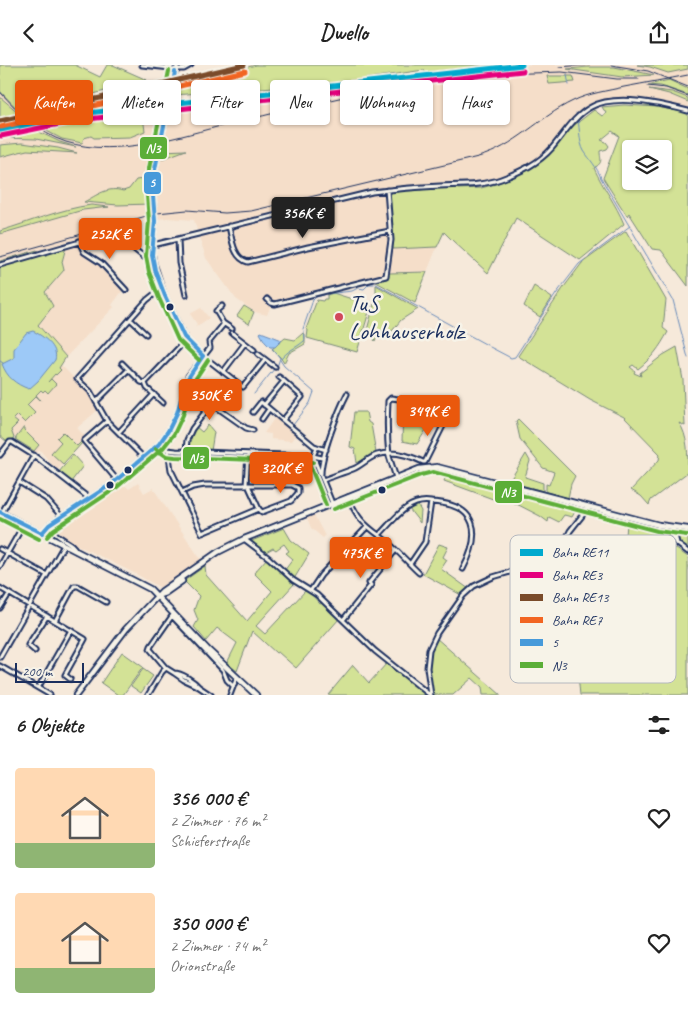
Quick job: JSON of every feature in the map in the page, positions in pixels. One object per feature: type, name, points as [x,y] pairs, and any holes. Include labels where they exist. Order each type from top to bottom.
[{"type":"main road","points":[[76,695],[115,642],[158,595],[211,557],[228,546],[244,539],[419,469],[434,466],[659,525],[688,529]]},
{"type":"main road","points":[[1,513],[134,580],[158,595],[205,647],[256,695]]},
{"type":"street","points":[[142,65],[171,68],[174,65],[178,69],[184,69],[191,65]]},
{"type":"street","points":[[171,68],[175,73]]},
{"type":"street","points":[[178,69],[175,73],[152,184],[155,217],[153,259],[162,288],[186,340],[203,356],[243,387],[265,359]]},
{"type":"street","points":[[153,245],[326,202],[387,190],[485,183],[503,178],[535,163],[580,115],[590,107],[604,102],[634,101],[688,111]]},
{"type":"street","points":[[267,299],[271,303],[275,303],[386,275],[390,247],[387,190]]},
{"type":"street","points":[[228,226],[237,254],[242,260],[248,262],[308,247],[390,231]]},
{"type":"street","points":[[0,265],[111,233],[116,234],[145,258],[153,259]]},
{"type":"street","points":[[178,239],[179,263],[186,295]]},
{"type":"street","points":[[79,241],[84,253],[101,263],[126,290]]},
{"type":"street","points":[[143,457],[107,421],[90,391],[77,379],[147,300],[162,288]]},
{"type":"street","points":[[222,306],[216,311],[223,323],[254,350]]},
{"type":"street","points":[[130,319],[146,333]]},
{"type":"street","points":[[42,533],[49,525],[118,480],[158,444],[168,431],[177,413],[186,381],[210,348],[209,342],[223,323]]},
{"type":"street","points":[[145,383],[186,340]]},
{"type":"street","points":[[223,371],[245,343]]},
{"type":"street","points":[[258,353],[275,367]]},
{"type":"street","points":[[122,363],[141,382],[145,383],[163,403]]},
{"type":"street","points":[[96,402],[128,370]]},
{"type":"street","points":[[279,377],[302,397],[283,420]]},
{"type":"street","points":[[264,405],[284,381]]},
{"type":"street","points":[[186,451],[190,433],[222,390]]},
{"type":"street","points":[[119,432],[154,394]]},
{"type":"street","points":[[321,474],[322,459],[338,411],[346,394]]},
{"type":"street","points":[[323,480],[354,469],[377,455],[389,453],[397,453],[423,462],[426,461],[447,420],[446,417],[431,408],[410,401],[389,399],[387,431],[389,453],[396,478]]},
{"type":"street","points":[[253,412],[261,402],[317,447],[326,450]]},
{"type":"street","points":[[211,404],[252,431]]},
{"type":"street","points":[[262,419],[269,409]]},
{"type":"street","points":[[107,421],[84,441],[118,480]]},
{"type":"street","points":[[0,455],[1,451],[11,441],[34,455],[90,499]]},
{"type":"street","points":[[158,444],[168,450],[288,455],[322,459]]},
{"type":"street","points":[[317,447],[313,457],[332,503]]},
{"type":"street","points":[[168,450],[171,470],[202,533],[259,509]]},
{"type":"street","points":[[182,492],[200,485],[247,485],[286,485],[294,485],[298,488],[296,498],[262,512],[247,485],[248,454]]},
{"type":"street","points":[[1,513],[34,455]]},
{"type":"street","points":[[286,485],[288,455]]},
{"type":"street","points":[[20,482],[46,499],[61,517]]},
{"type":"street","points":[[348,497],[357,515],[367,527],[379,535],[419,573]]},
{"type":"street","points":[[379,535],[407,507],[423,501],[456,506],[472,520],[474,531],[472,546],[463,569]]},
{"type":"street","points":[[410,564],[425,543],[431,502]]},
{"type":"street","points":[[568,535],[590,507]]},
{"type":"street","points":[[0,566],[24,524]]},
{"type":"street","points":[[49,525],[54,534],[74,546],[76,551]]},
{"type":"street","points":[[659,525],[669,535]]},
{"type":"street","points":[[311,591],[321,575],[334,560],[367,527]]},
{"type":"street","points":[[671,535],[673,527]]},
{"type":"street","points":[[673,527],[675,535]]},
{"type":"street","points":[[676,537],[678,544],[688,552]]},
{"type":"street","points":[[244,539],[269,557],[293,579],[311,591],[375,651],[431,695]]},
{"type":"street","points":[[0,657],[64,544]]},
{"type":"street","points":[[0,549],[47,575]]},
{"type":"street","points":[[343,620],[371,585],[369,583],[371,580],[396,551]]},
{"type":"street","points":[[431,695],[427,668],[429,650],[437,633],[463,596],[474,586],[493,577],[510,572]]},
{"type":"street","points":[[55,621],[72,589],[76,586],[106,602]]},
{"type":"street","points":[[0,589],[86,639],[64,675],[70,679]]},
{"type":"street","points":[[0,608],[9,594]]},
{"type":"street","points":[[35,651],[28,645],[47,616]]},
{"type":"street","points":[[211,695],[176,676],[166,668],[150,648],[172,616],[223,670],[227,680],[233,686]]},
{"type":"street","points":[[38,688],[71,630]]},
{"type":"street","points":[[0,666],[50,695]]},
{"type":"street","points":[[148,695],[162,671],[166,668]]},
{"type":"street","points":[[230,695],[237,677]]},
{"type":"shaded area","points":[[230,65],[256,65],[181,83],[181,80],[177,80],[177,77]]},
{"type":"shaded area","points":[[491,65],[688,65],[688,109],[634,99],[599,102],[581,111],[541,156],[501,178],[480,182],[386,189],[390,234],[388,247],[393,249],[437,247],[427,272],[389,273],[271,305],[267,315],[255,312],[236,299],[206,258],[194,220],[157,219],[154,183],[166,125],[181,125],[181,98],[191,97],[191,125],[260,125],[260,90],[270,89],[270,125],[330,125],[330,82],[340,81],[340,125],[433,125],[433,80],[350,80]]},
{"type":"shaded area","points":[[0,91],[15,107],[15,110],[0,97]]},
{"type":"shaded area","points":[[103,94],[103,125],[161,125],[150,178],[149,193],[152,220],[111,229],[0,261],[0,117],[15,114],[15,125],[93,125],[93,97]]},
{"type":"shaded area","points":[[78,244],[85,257],[99,265],[123,290],[112,305],[114,307],[66,357],[38,325],[53,306],[45,292],[64,270],[62,262],[66,247]]},
{"type":"shaded area","points":[[201,308],[209,318],[196,327],[197,324],[190,314]]},
{"type":"shaded area","points":[[61,365],[87,391],[99,409],[77,428],[87,438],[57,471],[40,450],[36,453],[14,438],[6,427]]},
{"type":"shaded area","points":[[276,416],[297,433],[291,441],[271,439],[271,434],[264,433]]},
{"type":"shaded area","points":[[120,481],[129,489],[138,483],[144,493],[153,488],[201,560],[161,588],[57,535],[53,529]]},
{"type":"shaded area","points":[[314,515],[325,536],[323,538],[311,528],[307,518]]},
{"type":"green space","points":[[0,65],[75,65],[100,77],[107,65],[113,65],[147,80],[103,80],[103,92],[93,94],[93,80],[15,80],[15,107],[0,91]]},
{"type":"green space","points":[[256,65],[491,65],[425,72],[424,70],[330,82],[330,80],[270,80],[270,87],[260,88],[260,80],[193,80]]},
{"type":"green space","points":[[637,65],[688,65],[688,69],[668,73]]},
{"type":"green space","points":[[614,67],[654,75],[622,77],[567,69]]},
{"type":"green space","points":[[547,76],[573,76],[575,82],[549,84]]},
{"type":"green space","points":[[191,80],[191,94],[181,94],[181,83]]},
{"type":"green space","points":[[669,80],[688,89],[688,95],[661,86],[648,85]]},
{"type":"green space","points":[[649,89],[672,92],[688,98],[688,102],[669,94]]},
{"type":"green space","points":[[0,97],[15,110],[15,114],[0,117]]},
{"type":"green space","points":[[103,99],[103,107],[93,108],[93,102]]},
{"type":"green space","points":[[624,105],[658,107],[688,113],[688,286],[661,250],[652,249],[629,213],[627,216],[603,178],[619,136],[612,131],[601,140],[609,146],[607,149],[600,151],[600,162],[594,168],[624,224],[580,260],[516,218],[488,273],[444,232],[437,247],[393,249],[389,195],[393,192],[455,187],[458,189],[481,188],[496,184],[540,163],[572,127],[594,110],[602,116],[606,113],[602,107]]},
{"type":"green space","points":[[103,116],[103,125],[144,125],[145,131],[130,137],[94,138],[91,136],[84,138],[82,143],[62,139],[39,127],[49,125],[93,125],[93,118]]},
{"type":"green space","points":[[33,129],[60,142],[76,147],[36,139],[0,138]]},
{"type":"green space","points":[[22,143],[58,148],[77,153],[27,150],[0,157],[0,145]]},
{"type":"green space","points":[[186,150],[159,160],[161,151]]},
{"type":"green space","points":[[150,178],[150,204],[118,205],[84,202],[107,190],[123,191],[129,189],[136,180]]},
{"type":"green space","points":[[91,205],[109,207],[83,210],[0,234],[0,231],[45,216]]},
{"type":"green space","points":[[626,231],[666,300],[663,328],[668,332],[662,343],[643,365],[638,369],[633,365],[630,367],[635,371],[634,373],[641,376],[640,373],[663,355],[677,347],[683,380],[685,426],[679,423],[686,440],[688,472],[651,500],[649,505],[641,496],[631,490],[659,460],[660,454],[624,417],[590,400],[518,356],[582,263]]},
{"type":"green space","points":[[66,247],[62,262],[64,270],[45,292],[53,306],[38,325],[66,357],[59,368],[61,370],[55,374],[48,382],[51,379],[56,384],[48,393],[45,390],[43,392],[41,390],[36,395],[41,401],[36,396],[27,405],[35,413],[25,423],[17,415],[13,419],[18,423],[11,430],[14,438],[7,442],[0,436],[0,261],[37,250],[38,252],[9,261]]},
{"type":"green space","points":[[427,272],[415,303],[376,282],[389,273]]},
{"type":"green space","points":[[376,285],[418,309],[401,320],[392,331],[379,332],[375,341],[367,330],[376,297]]},
{"type":"green space","points":[[534,286],[552,298],[540,317],[524,306]]},
{"type":"green space","name":"TuS Lohhauserholz","points":[[333,293],[371,305],[357,352],[307,338],[308,330],[306,329],[317,300],[323,301],[327,299],[327,295]]},
{"type":"green space","points":[[244,306],[254,312],[249,324],[237,316]]},
{"type":"green space","points":[[303,333],[305,334],[305,344],[289,353],[284,363],[272,349],[285,338],[295,340]]},
{"type":"green space","points":[[427,409],[437,413],[417,444],[402,441],[403,411],[423,418]]},
{"type":"green space","points":[[354,412],[366,412],[368,422],[371,424],[376,453],[357,463],[355,449],[350,447]]},
{"type":"green space","points":[[518,419],[575,476],[568,498],[546,492],[546,484],[549,485],[554,472],[543,468],[520,439],[516,421]]},
{"type":"green space","points":[[208,425],[214,432],[211,451],[189,450],[188,441],[196,427],[202,432]]},
{"type":"green space","points":[[24,427],[24,430],[39,445],[34,451],[15,439]]},
{"type":"green space","points":[[63,432],[77,446],[83,442],[63,464],[51,453],[61,442],[57,438]]},
{"type":"green space","points":[[526,454],[530,461],[525,477],[543,483],[543,491],[509,482]]},
{"type":"green space","points":[[73,455],[83,466],[71,482],[59,472]]},
{"type":"green space","points":[[447,473],[577,508],[572,517],[564,515],[559,522],[549,517],[548,522],[503,497],[501,502],[444,481]]},
{"type":"green space","points":[[417,504],[421,511],[420,523],[409,509]]},
{"type":"green space","points":[[627,523],[665,535],[626,535]]},
{"type":"green space","points":[[284,528],[291,540],[309,554],[294,579],[284,571],[293,559],[286,553],[289,551],[284,544],[276,550],[273,548],[264,553],[249,542]]},
{"type":"green space","points":[[678,535],[688,535],[688,550],[676,539]]},
{"type":"green space","points":[[439,544],[448,547],[443,557],[447,560],[441,569],[469,589],[463,596],[423,574]]},
{"type":"green space","points":[[676,549],[688,557],[688,695],[580,695],[579,683],[676,683]]},
{"type":"green space","points":[[267,558],[295,583],[256,626],[265,634],[306,590],[313,594],[320,604],[322,603],[339,619],[296,668],[252,631],[237,671],[227,663],[237,643],[217,628],[206,641],[194,627],[198,620],[194,610],[199,596],[184,581],[205,566],[206,575],[247,621],[272,591],[254,573]]},
{"type":"green space","points":[[435,637],[501,695],[483,695],[482,687],[472,678],[453,695],[431,695],[427,659]]},
{"type":"green space","points":[[122,652],[143,667],[123,695],[118,695],[101,683]]},
{"type":"green space","points":[[387,663],[427,695],[328,695],[353,665],[369,683]]},
{"type":"green space","points":[[143,669],[153,676],[141,693],[131,686]]},
{"type":"water","points":[[33,331],[52,346],[56,355],[55,360],[29,389],[12,379],[6,373],[2,364],[14,358],[14,349],[26,333]]},
{"type":"water","points":[[261,332],[282,340],[275,347],[270,347],[265,342]]},
{"type":"waterway","points":[[567,75],[569,85]]},
{"type":"waterway","points":[[578,120],[580,140],[584,151],[598,170],[673,300],[688,358]]},
{"type":"waterway","points":[[490,347],[511,358],[515,357],[556,294],[579,264],[630,226]]},
{"type":"waterway","points":[[327,294],[352,291],[358,288],[364,289],[369,284],[374,284]]},
{"type":"waterway","points":[[376,284],[487,345]]},
{"type":"waterway","points":[[303,329],[313,300],[324,295]]},
{"type":"waterway","points":[[281,359],[305,340],[304,331]]},
{"type":"waterway","points":[[272,348],[280,358],[277,367]]},
{"type":"waterway","points":[[280,360],[284,366],[314,392],[310,403],[293,425]]},
{"type":"waterway","points":[[254,394],[275,368]]},
{"type":"railway","points":[[559,67],[585,65]]},
{"type":"railway","points":[[611,65],[648,71],[688,87]]},
{"type":"railway","points":[[0,134],[78,117],[470,75],[562,72],[617,79],[639,79]]},
{"type":"railway","points":[[0,257],[157,213],[187,210],[225,213],[251,211],[478,157],[504,146],[549,115],[579,98],[688,75]]},
{"type":"railway","points":[[647,86],[666,88],[688,96]]},
{"type":"railway","points":[[0,92],[22,115],[38,128],[56,138],[66,142],[106,148],[127,147],[169,139],[340,98]]},
{"type":"rail line","name":"RE13","points":[[0,121],[244,65]]},
{"type":"rail line","name":"RE11","points":[[0,130],[78,114],[522,65]]},
{"type":"rail line","name":"RE7","points":[[1,127],[245,71]]},
{"type":"rail line","name":"RE3","points":[[1,136],[79,120],[523,71]]},
{"type":"transit line","name":"N3","points":[[169,71],[146,183],[149,221],[146,256],[149,272],[178,340],[199,360]]},
{"type":"transit line","name":"5","points":[[175,72],[152,184],[155,221],[152,255],[155,270],[165,296],[184,337],[203,356]]},
{"type":"transit line","name":"5","points":[[42,533],[49,525],[113,483],[159,444],[177,413],[186,381],[203,356]]},
{"type":"transit line","name":"N3","points":[[47,537],[53,530],[116,488],[163,448],[174,434],[183,415],[192,384],[208,360]]},
{"type":"transit line","name":"N3","points":[[156,449],[166,456],[175,457],[313,462]]},
{"type":"transit line","name":"N3","points":[[307,458],[326,505]]},
{"type":"transit line","name":"N3","points":[[334,509],[433,472],[657,531],[687,535]]},
{"type":"transit line","name":"5","points":[[0,512],[42,533]]},
{"type":"transit line","name":"N3","points":[[0,519],[39,539]]},
{"type":"place","name":"TuS Lohhauserholz","points":[[339,317]]}]
